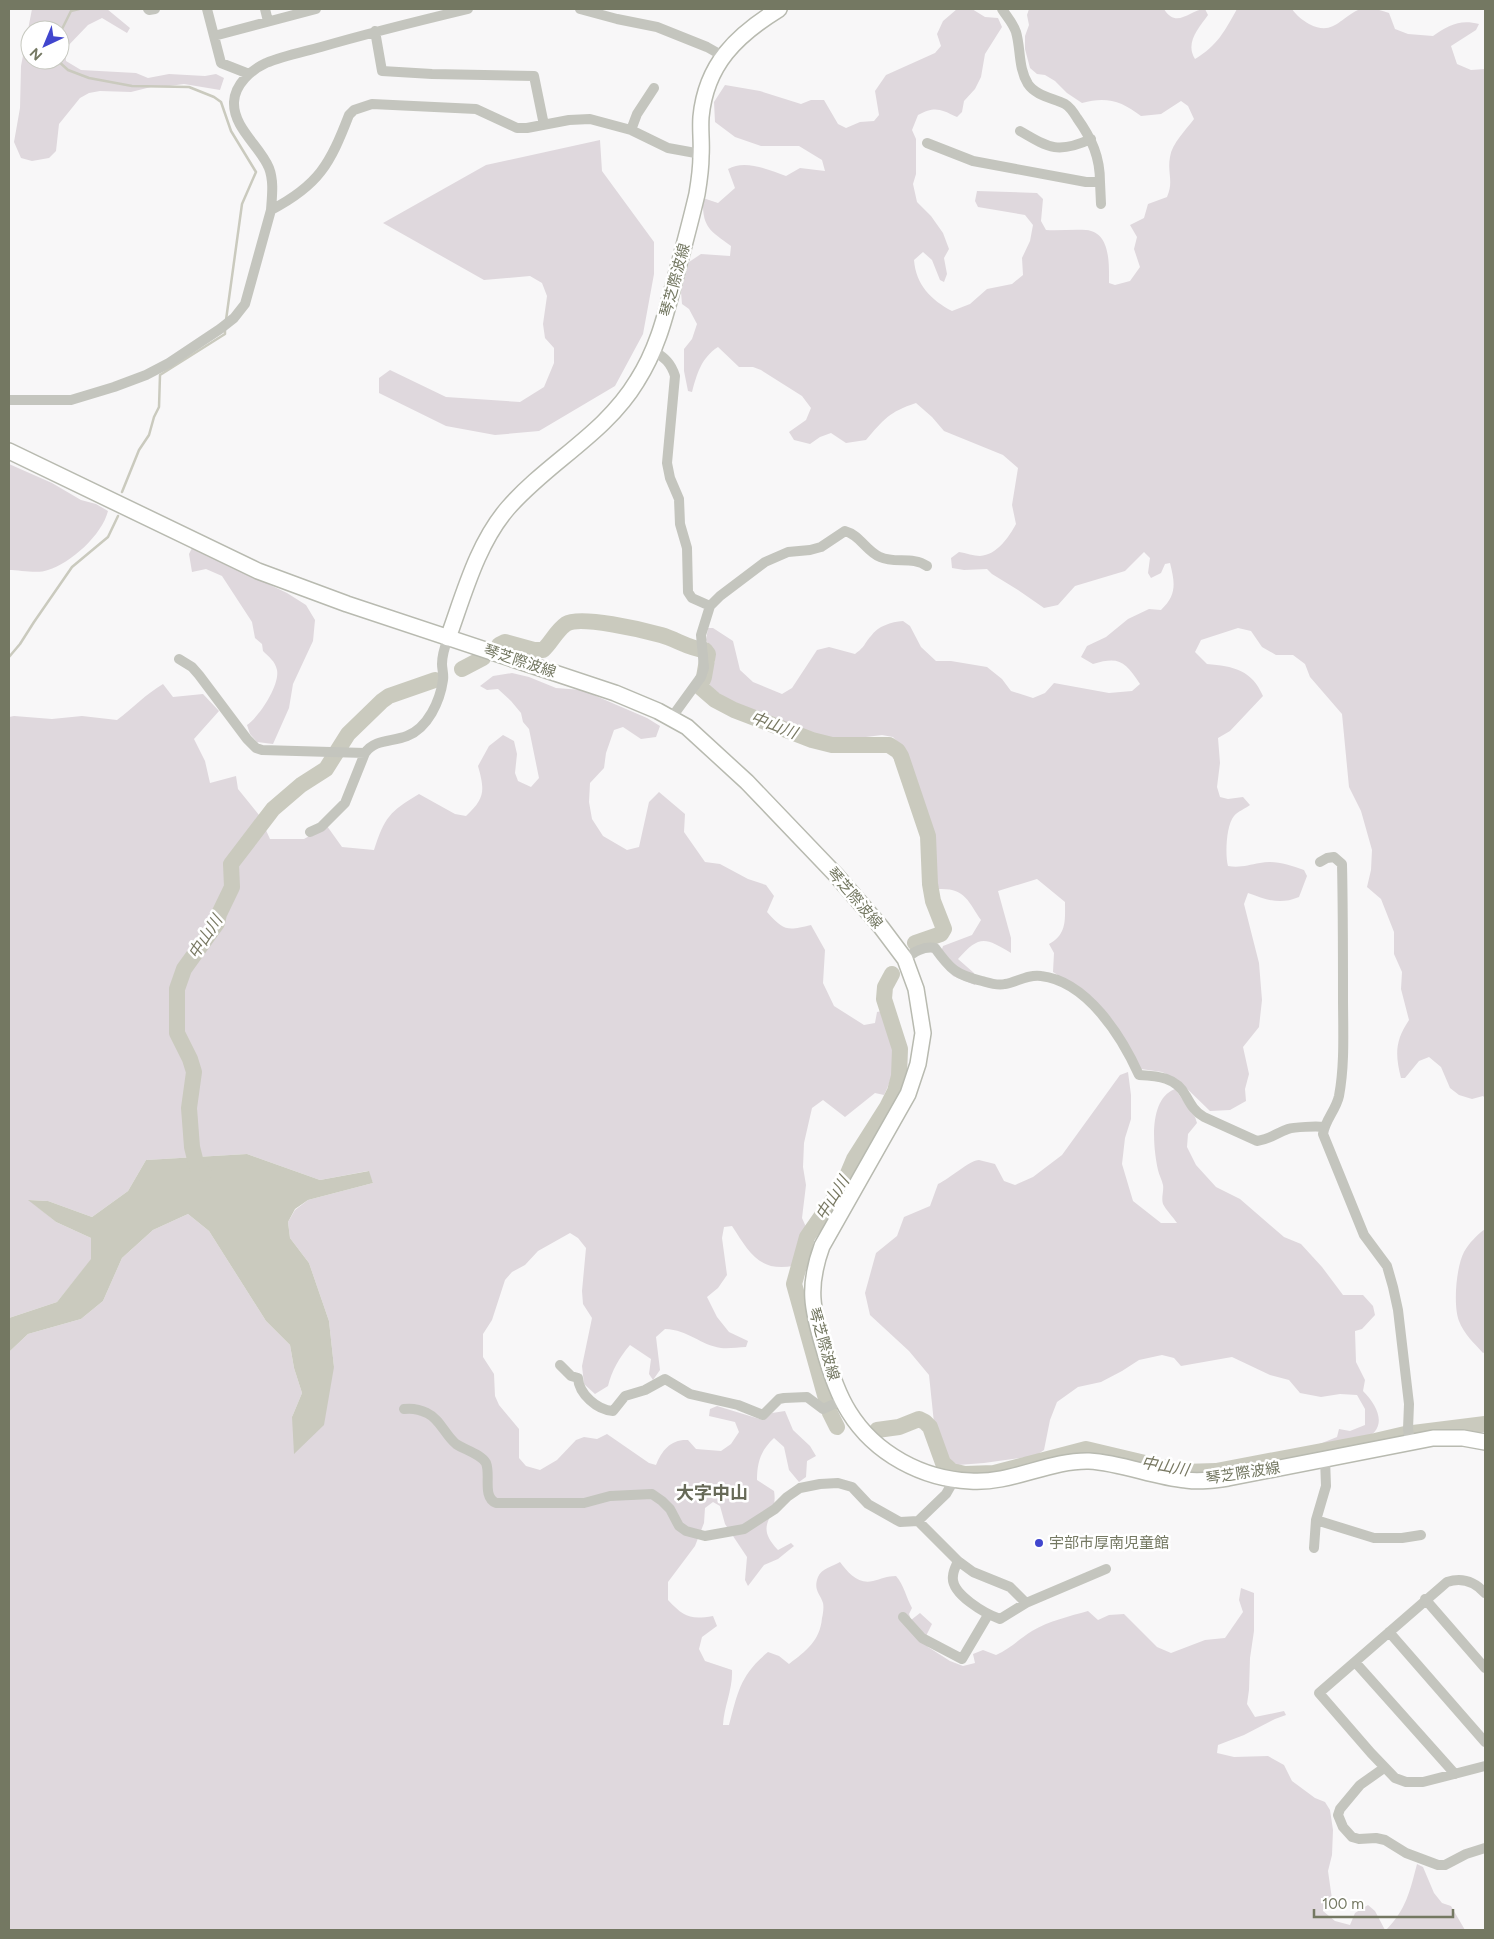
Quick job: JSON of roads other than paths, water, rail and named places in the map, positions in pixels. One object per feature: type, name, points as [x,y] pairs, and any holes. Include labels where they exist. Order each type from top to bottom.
[{"type":"main road","name":"琴芝際波線","points":[[779,9],[748,29],[723,56],[712,76],[703,103],[700,172],[691,216],[663,327],[654,351],[637,382],[613,413],[522,494],[498,521],[481,550],[448,638],[615,693],[672,717],[687,727],[728,763],[782,817],[864,906],[905,959],[916,989],[922,1019],[921,1049],[916,1072],[908,1094],[822,1246],[816,1261],[813,1277],[813,1307],[817,1325],[830,1369],[843,1400],[861,1428],[893,1457],[917,1470],[940,1478],[971,1482],[998,1480],[1059,1465],[1088,1461],[1122,1465],[1186,1480],[1200,1480],[1228,1478],[1325,1459],[1409,1436],[1448,1437],[1485,1442]]},
{"type":"main road","points":[[9,451],[258,571],[298,587],[448,638]]},
{"type":"street","points":[[148,9],[155,9]]},
{"type":"street","points":[[206,9],[221,63],[249,74]]},
{"type":"street","points":[[265,9],[268,21]]},
{"type":"street","points":[[214,36],[316,9]]},
{"type":"street","points":[[9,400],[71,400],[114,387],[146,374],[169,363],[227,324],[245,304],[270,210],[272,195],[269,169],[238,121],[234,102],[239,86],[249,74],[266,63],[375,31],[468,9]]},
{"type":"street","points":[[580,9],[617,20],[657,27],[707,47],[723,56]]},
{"type":"street","points":[[1002,9],[1016,34],[1021,68],[1028,84],[1036,92],[1068,105],[1091,139],[1100,166],[1101,204]]},
{"type":"street","points":[[375,31],[382,71],[534,76],[544,125]]},
{"type":"street","points":[[631,130],[639,109],[654,88]]},
{"type":"street","points":[[270,210],[291,200],[307,187],[328,163],[349,115],[362,106],[372,104],[476,109],[517,128],[527,128],[568,120],[590,119],[631,130],[668,148],[701,154]]},
{"type":"street","points":[[1020,131],[1046,146],[1063,148],[1091,139]]},
{"type":"street","points":[[927,143],[973,161],[1086,182],[1100,182]]},
{"type":"street","points":[[654,351],[672,365],[675,376],[667,463],[670,478],[679,498],[680,524],[687,548],[688,592],[692,598],[710,606]]},
{"type":"street","points":[[672,717],[701,677],[704,668],[701,635],[710,606],[720,596],[765,562],[778,555],[810,550],[822,546],[845,531],[856,537],[880,557],[921,562],[927,566]]},
{"type":"street","points":[[310,832],[322,826],[345,803],[365,753],[373,744],[407,736],[420,729],[432,713],[444,679],[442,664],[448,638]]},
{"type":"street","points":[[178,659],[192,667],[256,748],[262,750],[365,753]]},
{"type":"street","points":[[1320,862],[1334,856],[1342,864],[1343,1021],[1341,1081],[1335,1110],[1324,1127],[1323,1134],[1364,1235],[1386,1266],[1393,1287],[1398,1310],[1408,1404],[1409,1436]]},
{"type":"street","points":[[905,959],[916,951],[930,947],[935,948],[946,963],[963,977],[994,984],[1004,984],[1032,976],[1060,980],[1081,994],[1116,1031],[1139,1075],[1169,1079],[1178,1084],[1198,1113],[1204,1117],[1257,1141],[1265,1140],[1286,1130],[1317,1126],[1324,1127]]},
{"type":"street","points":[[560,1365],[570,1376],[578,1378],[585,1395],[608,1410],[613,1411],[625,1396],[645,1390],[665,1379],[690,1394],[738,1405],[763,1415],[779,1399],[784,1398],[807,1397],[823,1409],[843,1400]]},
{"type":"street","points":[[404,1409],[419,1409],[429,1414],[455,1443],[482,1458],[486,1464],[489,1496],[496,1503],[584,1503],[610,1496],[652,1494],[670,1509],[679,1526],[686,1531],[705,1536],[744,1529],[775,1509],[800,1488],[820,1484],[838,1483],[852,1487],[868,1504],[900,1522],[918,1521],[946,1494],[954,1480]]},
{"type":"street","points":[[1314,1548],[1316,1520],[1326,1486],[1325,1459]]},
{"type":"street","points":[[1316,1520],[1374,1538],[1402,1538],[1421,1535]]},
{"type":"street","points":[[918,1521],[958,1561],[973,1572],[1010,1588],[1026,1603]]},
{"type":"street","points":[[958,1561],[952,1578],[954,1586],[960,1594],[988,1615],[1000,1619],[1026,1603],[1106,1569]]},
{"type":"street","points":[[1485,1593],[1470,1581],[1454,1580],[1447,1582],[1319,1693],[1384,1768],[1395,1778],[1406,1782],[1422,1782],[1485,1766]]},
{"type":"street","points":[[1426,1599],[1485,1668]]},
{"type":"street","points":[[903,1617],[922,1638],[962,1659],[988,1615]]},
{"type":"street","points":[[1389,1632],[1485,1742]]},
{"type":"street","points":[[1355,1662],[1455,1774]]},
{"type":"street","points":[[1384,1768],[1360,1785],[1340,1809],[1338,1816],[1344,1828],[1352,1837],[1385,1840],[1406,1853],[1438,1865],[1445,1865],[1466,1854],[1485,1848]]},
{"type":"waterway","points":[[66,20],[71,11],[79,9]]},
{"type":"waterway","points":[[68,70],[89,78],[132,86],[189,87],[214,97],[221,102],[231,131],[256,172],[242,204],[226,320]]},
{"type":"waterway","points":[[122,492],[139,450],[149,435],[159,407],[160,375],[225,334],[225,330]]},
{"type":"waterway","points":[[9,657],[20,644],[72,567],[108,537],[118,516]]},
{"type":"waterway","name":"中山川","points":[[499,645],[505,642],[534,650],[543,650],[556,633],[566,624],[584,621],[612,624],[661,635],[693,648],[705,650],[708,654],[704,677],[700,687],[715,700],[734,710],[812,740],[832,745],[889,745],[898,751],[928,836],[930,884],[933,901],[944,929],[941,934],[915,943]]},
{"type":"waterway","name":"中山川","points":[[462,669],[483,658]]},
{"type":"waterway","name":"中山川","points":[[204,1174],[197,1167],[192,1147],[189,1108],[194,1072],[190,1059],[177,1033],[177,989],[184,969],[217,923],[219,914],[232,887],[231,864],[273,809],[301,785],[326,769],[348,734],[382,701],[389,696],[435,680]]},
{"type":"waterway","name":"中山川","points":[[837,1427],[830,1413],[794,1284],[807,1237],[843,1185],[854,1159],[895,1091],[899,1076],[900,1049],[884,999],[885,987],[892,974]]},
{"type":"waterway","name":"中山川","points":[[877,1430],[899,1427],[919,1419],[930,1427],[943,1463],[952,1471],[965,1474],[994,1473],[1086,1449],[1183,1472],[1216,1471],[1405,1434],[1485,1424]]},
{"type":"place","name":"宇部市厚南児童館","points":[[1039,1543]]},
{"type":"district","name":"大字中山","points":[[712,1493]]}]
